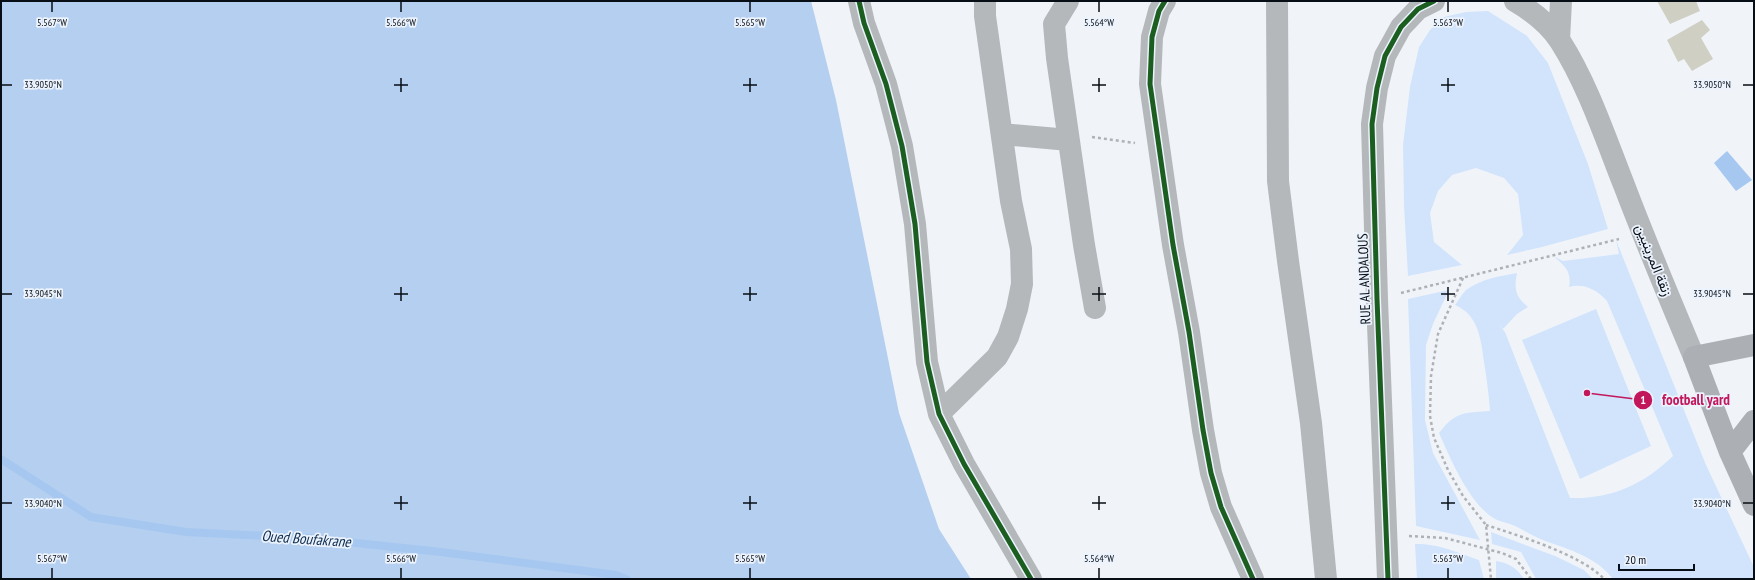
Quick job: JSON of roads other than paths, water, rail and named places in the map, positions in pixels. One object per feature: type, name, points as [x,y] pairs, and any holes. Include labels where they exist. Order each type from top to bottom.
[{"type":"main road","points":[[1694,357],[1754,345]]},
{"type":"main road","name":"زنقة المرينيين","points":[[1694,357],[1730,452],[1754,505]]},
{"type":"main road","points":[[1730,452],[1754,421]]},
{"type":"street","points":[[859,1],[864,23],[886,84],[902,146],[915,224],[927,362],[939,414],[964,464],[1031,579]]},
{"type":"street","points":[[939,414],[997,357],[1008,337],[1017,309],[1022,284],[1021,249],[1010,201],[985,16],[985,1]]},
{"type":"street","points":[[1068,1],[1054,24],[1057,58],[1068,137],[1095,308]]},
{"type":"street","points":[[1165,1],[1159,11],[1152,37],[1150,84],[1173,245],[1189,332],[1203,430],[1212,473],[1221,506],[1253,579]]},
{"type":"street","points":[[1277,1],[1278,181],[1311,423],[1326,579]]},
{"type":"street","name":"RUE AL ANDALOUS","points":[[1388,579],[1372,124],[1377,88],[1385,56],[1401,27],[1418,9],[1434,1]]},
{"type":"street","points":[[1515,1],[1537,14],[1559,40]]},
{"type":"street","points":[[1559,40],[1561,1]]},
{"type":"street","name":"زنقة المرينيين","points":[[1559,40],[1574,66],[1595,112],[1642,233],[1694,357]]},
{"type":"street","points":[[1002,134],[1068,137]]},
{"type":"waterway","name":"Oued Boufakrane","points":[[1,459],[91,517],[186,532],[309,538],[441,552],[616,575],[626,579]]},
{"type":"place","name":"football yard","points":[[1587,393]]}]
